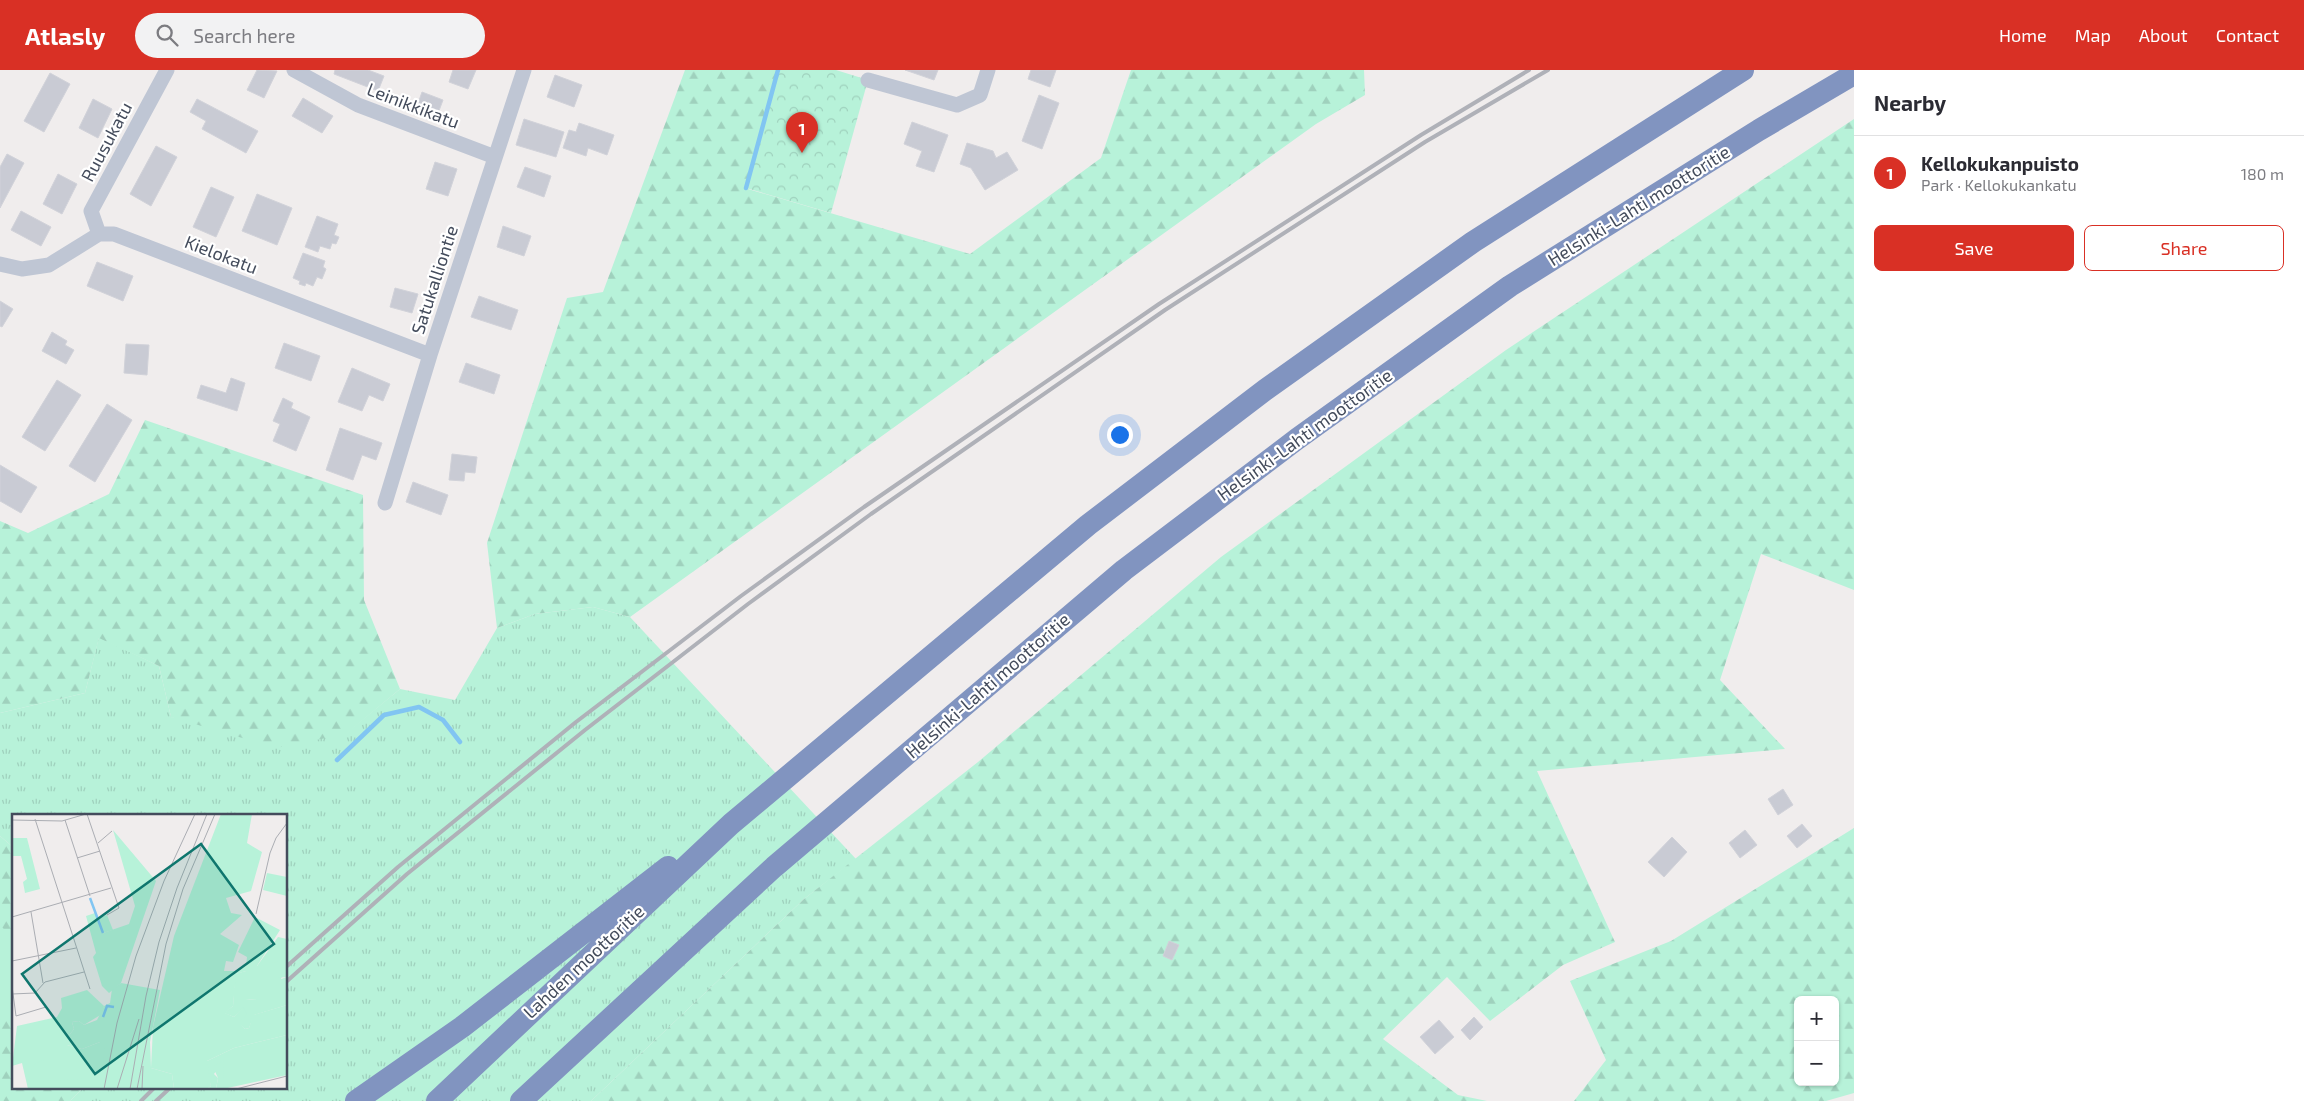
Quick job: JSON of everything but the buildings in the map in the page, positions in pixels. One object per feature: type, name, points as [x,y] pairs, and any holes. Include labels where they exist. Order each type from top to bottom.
[{"type":"highway","points":[[356,1101],[462,1027],[647,881],[731,824],[1088,526],[1266,390],[1473,242],[1743,70]]},
{"type":"highway","name":"Helsinki-Lahti moottoritie","points":[[571,1054],[796,849],[1124,570],[1297,440],[1510,286],[1759,130],[1854,74]]},
{"type":"highway","name":"Lahden moottoritie","points":[[438,1101],[731,824]]},
{"type":"highway","points":[[521,1101],[571,1054]]},
{"type":"highway","points":[[529,1101],[571,1054]]},
{"type":"street","name":"Ruusukatu","points":[[99,234],[91,211],[167,70]]},
{"type":"street","name":"Leinikkikatu","points":[[294,70],[358,105],[495,157]]},
{"type":"street","name":"Satukalliontie","points":[[385,503],[430,355],[524,70]]},
{"type":"street","points":[[868,80],[957,105],[980,95],[988,70]]},
{"type":"street","points":[[0,264],[22,270],[49,265],[99,234]]},
{"type":"street","name":"Kielokatu","points":[[99,234],[114,234],[430,355]]},
{"type":"green space","points":[[685,70],[779,70],[748,189],[970,254],[1101,158],[1131,70],[1364,70],[1365,95],[1316,124],[630,617],[593,607],[535,614],[497,628],[487,543],[567,298],[603,292]]},
{"type":"green space","points":[[778,70],[836,70],[868,80],[831,213],[746,188]]},
{"type":"green space","points":[[1854,119],[1854,590],[1761,554],[1720,680],[1785,749],[1537,771],[1615,942],[1563,965],[1490,1021],[1447,977],[1383,1039],[1458,1095],[1487,1101],[591,1101],[804,899],[978,762],[1221,557],[1506,350]]},
{"type":"green space","points":[[145,420],[363,495],[364,600],[400,689],[346,734],[276,748],[171,717],[159,666],[99,638],[85,693],[0,713],[0,521],[28,533],[109,494]]},
{"type":"green space","points":[[593,607],[630,617],[856,859],[804,899],[591,1101],[70,1101],[83,1088],[288,1088],[288,814],[12,814],[12,846],[0,836],[0,713],[85,693],[99,637],[159,666],[171,717],[345,734],[400,689],[455,700],[497,628],[535,614]]},
{"type":"green space","points":[[1854,828],[1854,1093],[1826,1101],[1574,1101],[1606,1060],[1570,981],[1671,941]]},
{"type":"green space","points":[[0,836],[12,846],[12,1088],[83,1088],[70,1101],[0,1101]]},
{"type":"green space","points":[[0,925],[12,938],[12,1001],[0,1020]]},
{"type":"waterway","points":[[746,188],[778,70]]},
{"type":"waterway","points":[[337,760],[384,715],[419,707],[443,720],[460,742]]},
{"type":"railway","points":[[288,965],[398,867],[576,722],[741,596],[864,507],[1159,304],[1421,135],[1529,70]]},
{"type":"railway","points":[[288,980],[407,874],[585,730],[748,604],[871,514],[1165,310],[1425,142],[1548,70]]},
{"type":"railway","points":[[141,1101],[154,1088]]},
{"type":"railway","points":[[156,1101],[170,1088]]},
{"type":"place","name":"Kellokukanpuisto","points":[[802,153]]}]
